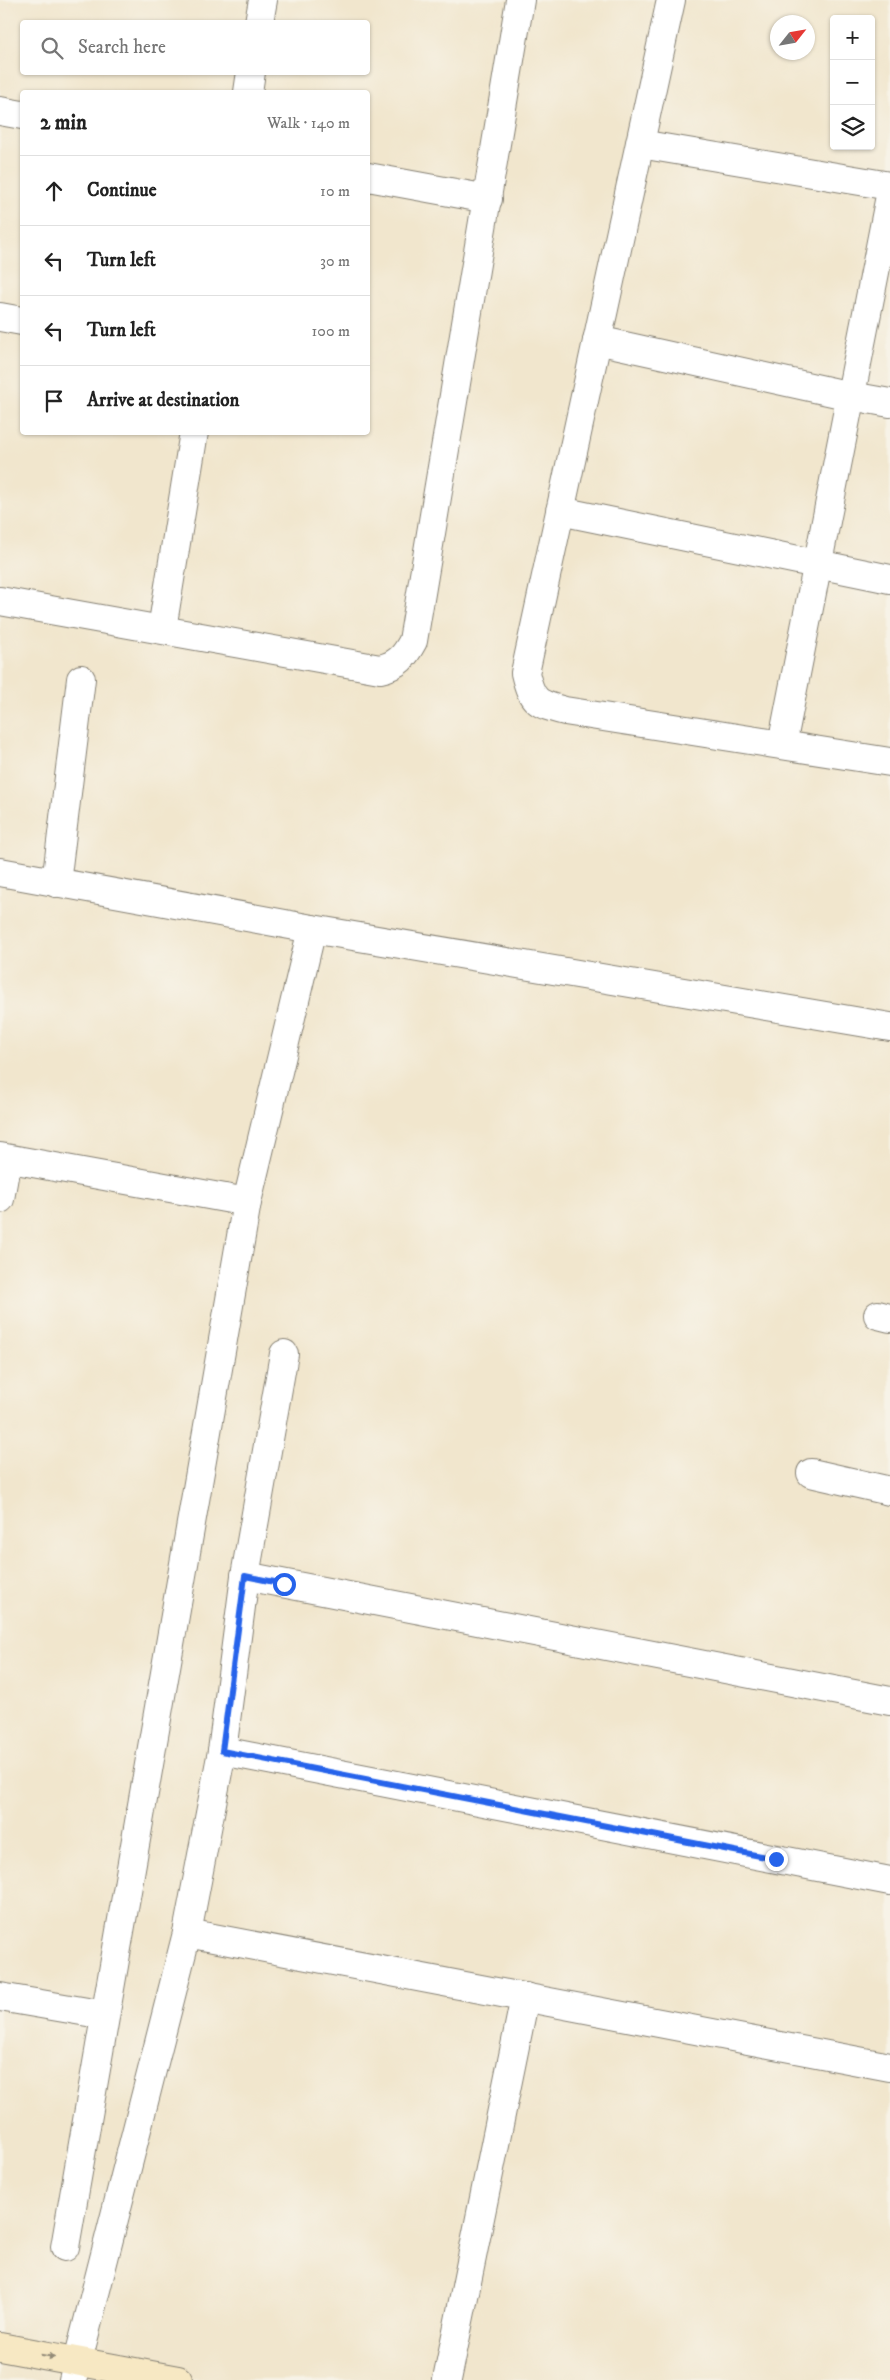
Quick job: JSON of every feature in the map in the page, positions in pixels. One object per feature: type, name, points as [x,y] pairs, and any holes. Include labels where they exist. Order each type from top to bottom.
[{"type":"street","points":[[259,20],[263,0]]},
{"type":"street","points":[[0,601],[380,669],[400,661],[413,641],[520,0]]},
{"type":"street","points":[[671,0],[525,673],[530,693],[544,706],[565,711],[890,762]]},
{"type":"street","points":[[248,90],[251,75]]},
{"type":"street","points":[[0,111],[20,115]]},
{"type":"street","points":[[640,144],[890,186]]},
{"type":"street","points":[[370,177],[488,199]]},
{"type":"street","points":[[782,745],[890,196]]},
{"type":"street","points":[[0,317],[20,321]]},
{"type":"street","points":[[597,340],[890,403]]},
{"type":"street","points":[[162,629],[194,435]]},
{"type":"street","points":[[560,512],[818,566],[890,579]]},
{"type":"street","points":[[56,883],[81,679]]},
{"type":"street","points":[[0,872],[312,929],[890,1027]]},
{"type":"street","points":[[65,2247],[246,1202],[312,929]]},
{"type":"street","points":[[0,1199],[3,1158],[246,1202]]},
{"type":"street","points":[[75,2371],[187,1933],[222,1751],[245,1576],[284,1354]]},
{"type":"street","points":[[812,1473],[890,1491]]},
{"type":"street","points":[[245,1576],[890,1701]]},
{"type":"street","points":[[222,1751],[890,1881]]},
{"type":"street","points":[[187,1933],[890,2067]]},
{"type":"street","points":[[0,1997],[105,2016]]},
{"type":"street","points":[[447,2380],[525,1997]]},
{"type":"street","points":[[0,2347],[75,2371],[178,2380]]},
{"type":"route","points":[[284,1584],[245,1576],[222,1751],[776,1859]]}]
